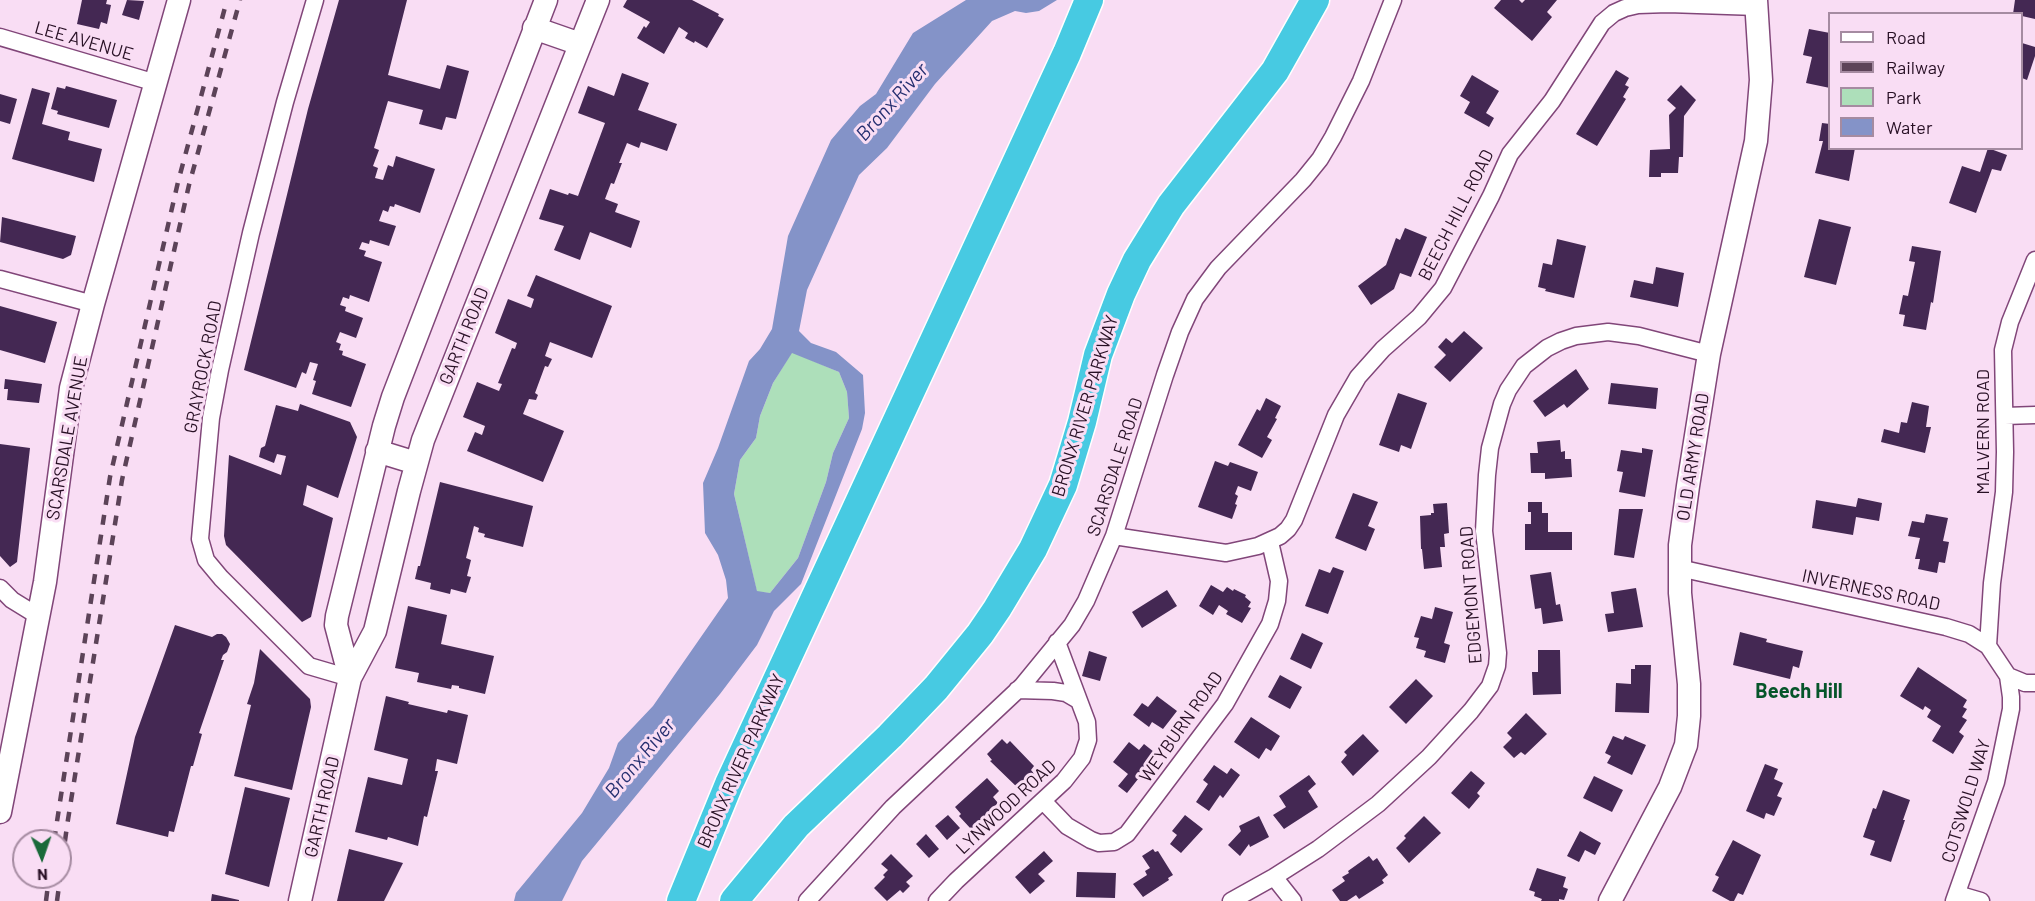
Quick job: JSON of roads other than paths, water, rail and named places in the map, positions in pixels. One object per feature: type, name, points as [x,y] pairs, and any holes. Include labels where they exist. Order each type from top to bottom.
[{"type":"highway","name":"BRONX RIVER PARKWAY","points":[[681,901],[729,784],[1063,61],[1089,0]]},
{"type":"highway","name":"BRONX RIVER PARKWAY","points":[[734,901],[791,832],[936,688],[997,609],[1033,549],[1063,485],[1083,422],[1098,355],[1137,260],[1172,205],[1275,71],[1315,0]]},
{"type":"street","name":"SCARSDALE AVENUE","points":[[0,812],[45,582],[71,388],[179,0]]},
{"type":"street","name":"GRAYROCK ROAD","points":[[315,0],[285,102],[251,233],[220,370],[211,418],[200,539],[206,560],[221,578],[309,666],[351,678]]},
{"type":"street","name":"GARTH ROAD","points":[[351,678],[336,625],[337,616],[393,397],[546,0]]},
{"type":"street","name":"GARTH ROAD","points":[[300,901],[351,678],[375,631],[423,440],[598,0]]},
{"type":"street","name":"SCARSDALE ROAD","points":[[807,901],[893,807],[1017,690],[1072,625],[1086,601],[1114,536],[1164,375],[1195,299],[1218,268],[1303,180],[1320,159],[1334,137],[1361,81],[1393,0]]},
{"type":"street","name":"BEECH HILL ROAD","points":[[1114,536],[1186,549],[1226,553],[1244,551],[1270,542],[1288,529],[1294,520],[1336,416],[1358,377],[1383,348],[1419,317],[1443,288],[1510,154],[1552,101],[1602,23],[1614,13],[1638,5],[1757,3]]},
{"type":"street","name":"OLD ARMY ROAD","points":[[1610,901],[1670,787],[1686,746],[1689,684],[1679,568],[1688,486],[1709,354],[1756,141],[1761,80],[1757,3]]},
{"type":"street","points":[[534,28],[580,44]]},
{"type":"street","name":"LEE AVENUE","points":[[0,37],[156,83]]},
{"type":"street","name":"MALVERN ROAD","points":[[1988,646],[1992,584],[2004,492],[2003,350],[2010,322],[2035,260]]},
{"type":"street","points":[[0,279],[93,304]]},
{"type":"street","name":"EDGEMONT ROAD","points":[[1231,901],[1318,849],[1378,804],[1429,757],[1490,686],[1497,666],[1498,653],[1484,531],[1487,475],[1490,448],[1502,404],[1508,390],[1524,366],[1547,348],[1561,341],[1576,336],[1608,332],[1639,336],[1709,354]]},
{"type":"street","points":[[2005,416],[2035,416]]},
{"type":"street","points":[[378,451],[416,463]]},
{"type":"street","name":"WEYBURN ROAD","points":[[1043,801],[1066,826],[1091,840],[1099,843],[1114,842],[1127,834],[1226,704],[1270,624],[1277,601],[1279,580],[1270,542]]},
{"type":"street","name":"INVERNESS ROAD","points":[[1679,568],[1969,634],[1988,646],[2008,676]]},
{"type":"street","points":[[0,588],[12,600],[38,616]]},
{"type":"street","name":"LYNWOOD ROAD","points":[[937,901],[1071,773],[1086,748],[1087,722],[1057,642]]},
{"type":"street","points":[[2008,676],[2035,683]]},
{"type":"street","name":"COTSWOLD WAY","points":[[1955,898],[2002,760],[2011,709],[2008,676]]},
{"type":"street","points":[[1017,690],[1066,693],[1078,700]]},
{"type":"street","points":[[1274,877],[1293,901]]},
{"type":"street","points":[[1955,898],[1981,901]]},
{"type":"water","name":"Bronx River","points":[[966,0],[1057,0],[1039,11],[1026,13],[1015,11],[992,21],[935,84],[887,148],[859,175],[807,290],[799,331],[811,343],[836,352],[863,375],[865,413],[862,429],[801,584],[774,611],[757,645],[720,694],[582,861],[562,901],[514,901],[516,893],[582,813],[609,768],[618,743],[653,706],[728,598],[726,580],[718,555],[705,533],[703,483],[749,361],[760,349],[772,329],[788,236],[831,140],[860,106],[876,94],[913,33]],"holes":[[[792,353],[839,372],[847,392],[849,418],[833,453],[826,482],[798,558],[770,593],[757,591],[734,494],[740,460],[756,438],[760,416],[773,383]]]},
{"type":"railway","points":[[56,829],[110,477],[178,182],[227,0]]},
{"type":"railway","points":[[57,901],[122,480],[189,185],[240,0]]},
{"type":"railway","points":[[46,901],[48,889]]},
{"type":"district","name":"Beech Hill","points":[[1799,691]]}]
